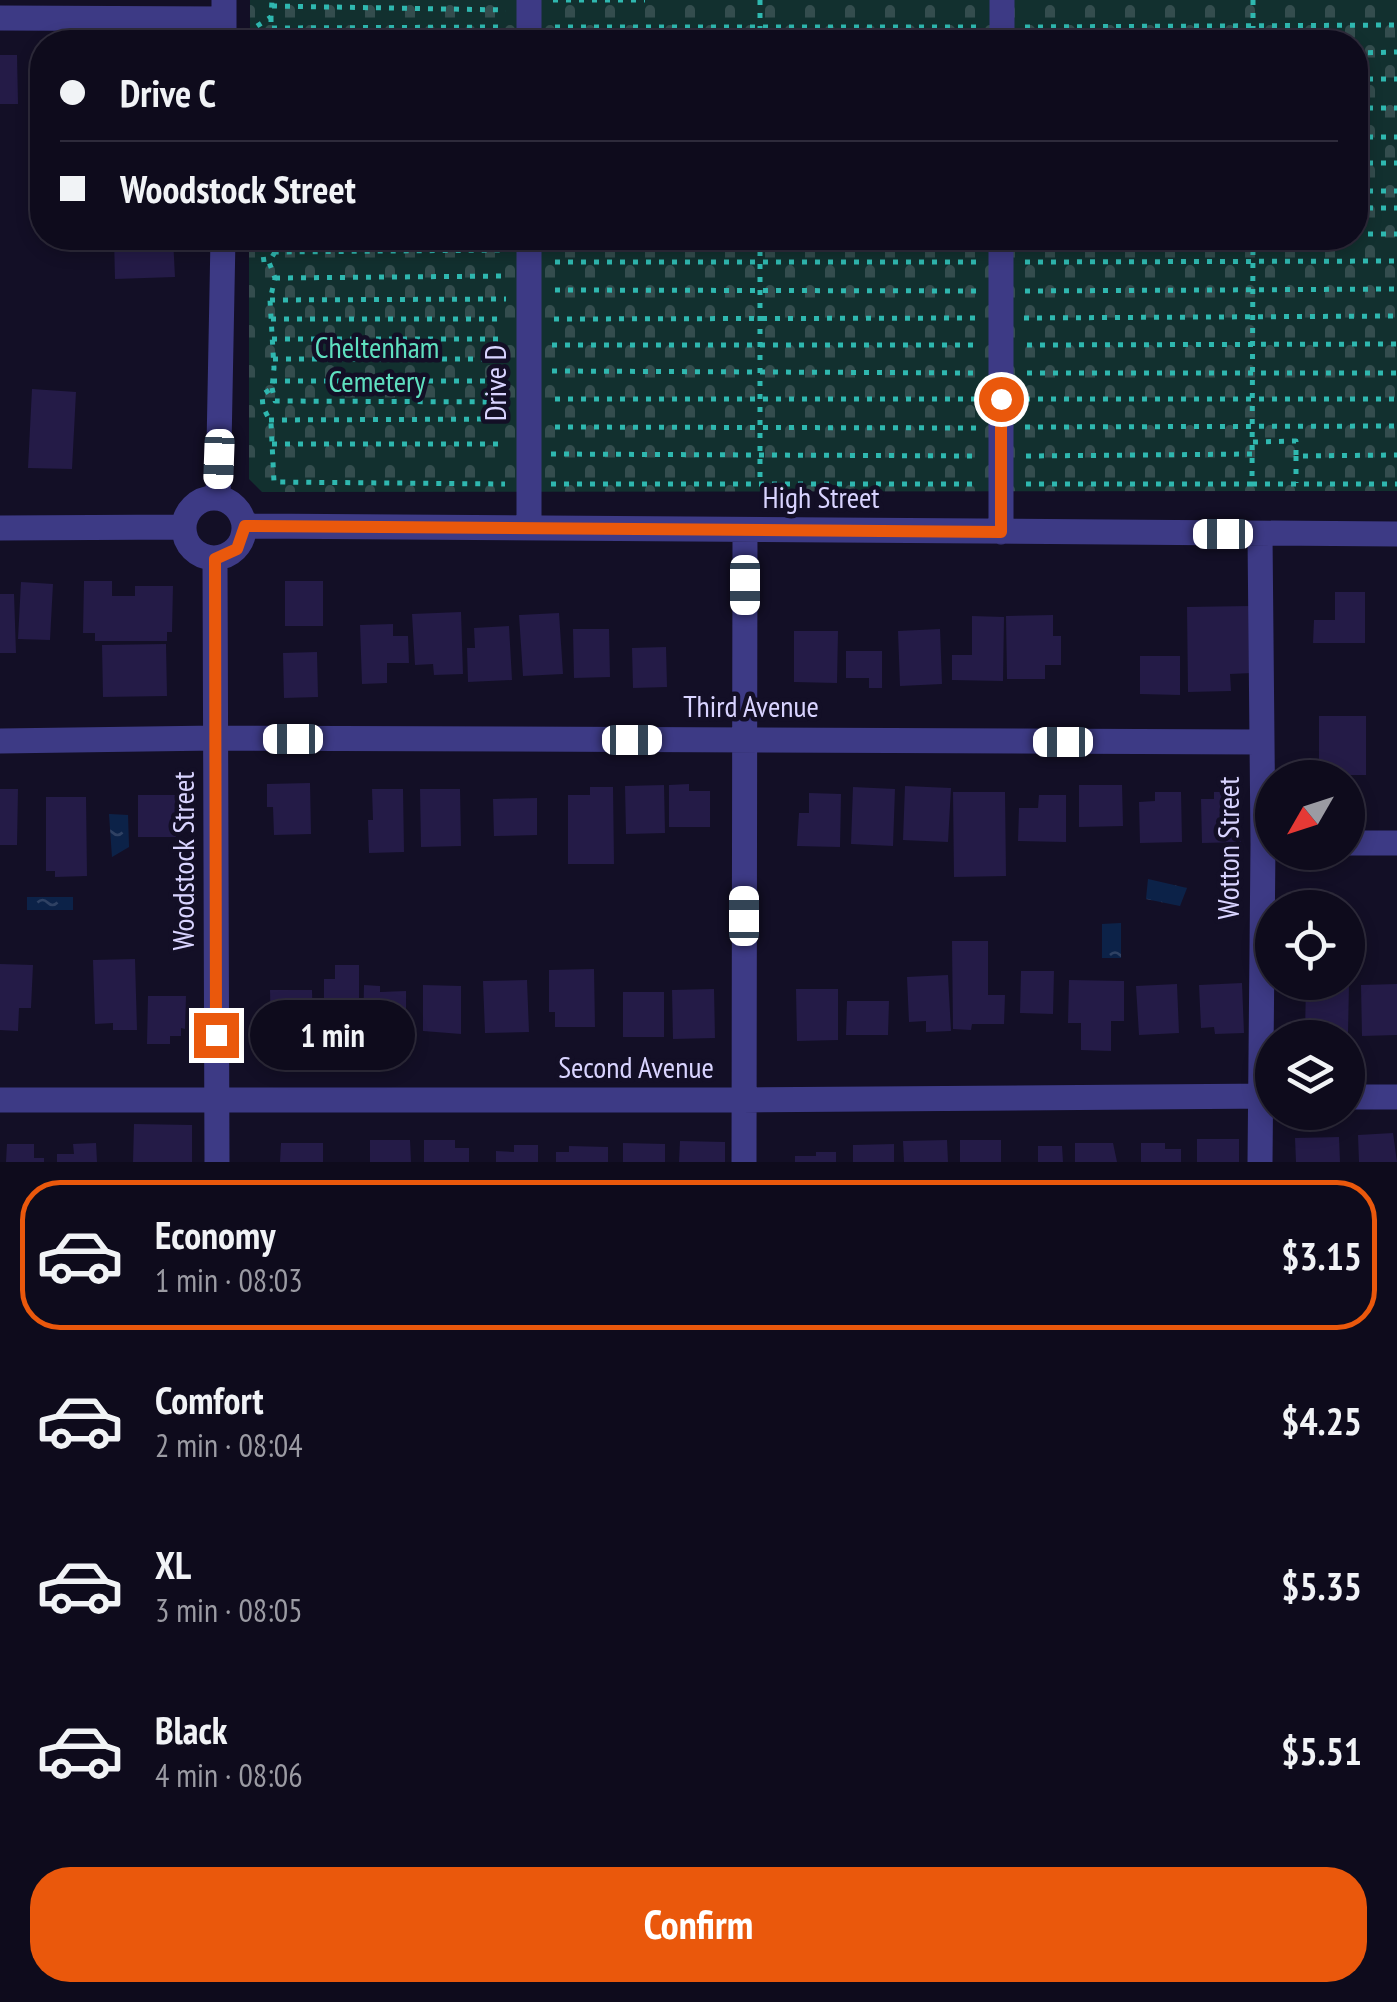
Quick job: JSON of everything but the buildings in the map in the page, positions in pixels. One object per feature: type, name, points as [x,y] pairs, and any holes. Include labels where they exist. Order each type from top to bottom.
[{"type":"street","points":[[1002,0],[1002,30]]},
{"type":"street","points":[[0,18],[224,21]]},
{"type":"street","points":[[218,498],[223,250]]},
{"type":"street","points":[[1001,250],[1001,532]]},
{"type":"street","name":"Drive D","points":[[529,348],[529,528]]},
{"type":"street","points":[[218,498],[236,507],[245,526],[237,549],[215,559],[192,549],[184,527],[193,506],[205,499],[218,498]]},
{"type":"street","name":"High Street","points":[[245,526],[1397,534]]},
{"type":"street","points":[[0,528],[184,527]]},
{"type":"street","points":[[744,1162],[745,530]]},
{"type":"street","name":"Wotton Street","points":[[1260,535],[1262,760]]},
{"type":"street","name":"Woodstock Street","points":[[215,559],[217,1162]]},
{"type":"street","name":"Third Avenue","points":[[0,741],[217,738],[1261,742]]},
{"type":"street","points":[[1365,843],[1397,843]]},
{"type":"street","name":"Wotton Street","points":[[1267,1020],[1268,870]]},
{"type":"street","name":"Second Avenue","points":[[0,1100],[1255,1096]]},
{"type":"street","points":[[1365,1096],[1397,1097]]},
{"type":"street","name":"Wotton Street","points":[[1260,1162],[1263,1130]]},
{"type":"path","points":[[644,0],[529,16],[272,28],[271,17],[272,3],[529,16],[760,28],[829,30]]},
{"type":"path","points":[[760,0],[760,28]]},
{"type":"path","points":[[1252,0],[1252,30]]},
{"type":"path","points":[[258,26],[271,17]]},
{"type":"path","points":[[1141,30],[1397,26]]},
{"type":"path","points":[[1368,53],[1397,52]]},
{"type":"path","points":[[1368,79],[1397,79]]},
{"type":"path","points":[[1368,108],[1397,108]]},
{"type":"path","points":[[1368,137],[1397,137]]},
{"type":"path","points":[[1368,163],[1397,163]]},
{"type":"path","points":[[1368,191],[1397,191]]},
{"type":"path","points":[[1368,208],[1397,208]]},
{"type":"path","points":[[1368,234],[1397,234]]},
{"type":"path","points":[[262,250],[264,262]]},
{"type":"path","points":[[760,250],[760,484]]},
{"type":"path","points":[[272,444],[760,262],[1001,250],[1253,262],[1397,261]]},
{"type":"path","points":[[1252,484],[1253,250]]},
{"type":"path","points":[[529,348],[275,400],[271,384],[270,300],[275,278],[269,262],[275,252],[529,348],[760,428],[1397,426]]},
{"type":"path","points":[[275,278],[529,348],[760,455],[1253,454]]},
{"type":"path","points":[[269,420],[529,348],[760,290],[1397,289]]},
{"type":"path","points":[[270,300],[529,348],[760,398],[1253,374],[1397,373]]},
{"type":"path","points":[[1397,316],[760,318],[271,384],[262,395],[269,420],[274,482],[1397,484]]},
{"type":"path","points":[[271,319],[760,373],[1253,398],[1397,399]]},
{"type":"path","points":[[272,338],[529,348]]},
{"type":"path","points":[[273,358],[529,348],[760,345],[1397,344]]},
{"type":"path","points":[[1253,442],[1296,441],[1296,484]]},
{"type":"path","points":[[1296,456],[1397,454]]},
{"type":"green space","name":"Cheltenham Cemetery","points":[[250,0],[1397,0],[1397,491],[262,492],[249,479],[249,250],[1368,250],[1368,30],[250,30]]},
{"type":"water","points":[[109,814],[128,815],[129,847],[112,857]]},
{"type":"water","points":[[1148,879],[1187,888],[1180,906],[1146,899]]},
{"type":"water","points":[[27,897],[73,897],[73,910],[27,910]]},
{"type":"water","points":[[1121,923],[1121,958],[1102,958],[1102,924]]},
{"type":"route","points":[[216,1035],[215,559],[237,549],[245,526],[1001,532],[1001,399]]}]
